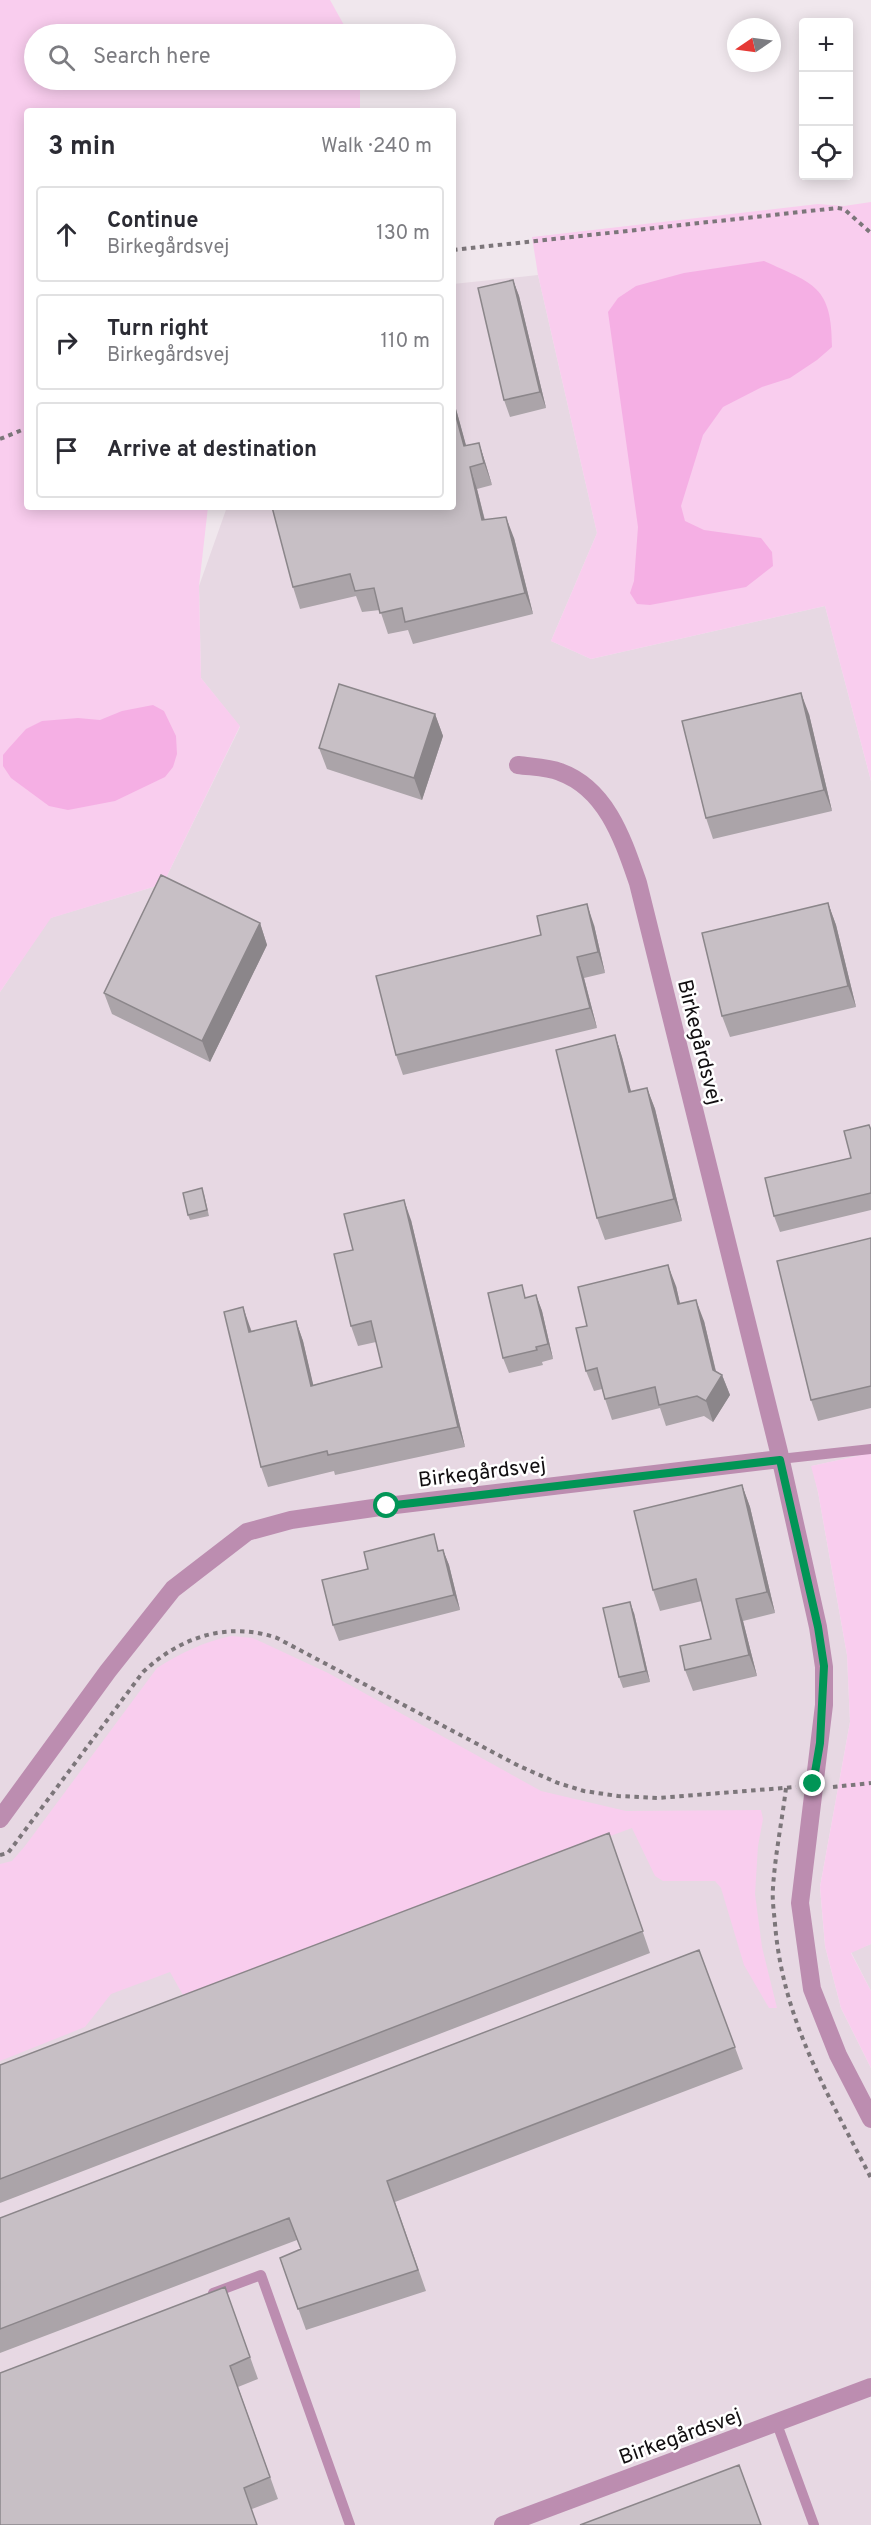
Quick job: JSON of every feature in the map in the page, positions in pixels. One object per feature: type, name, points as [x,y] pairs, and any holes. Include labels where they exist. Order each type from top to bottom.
[{"type":"street","name":"Birkegårdsvej","points":[[518,765],[560,772],[588,788],[610,815],[626,846],[638,883],[780,1460],[818,1627],[824,1666],[820,1743],[813,1784],[800,1903],[812,1989],[838,2055],[871,2119]]},
{"type":"street","name":"Birkegårdsvej","points":[[0,1819],[108,1671],[173,1589],[247,1532],[291,1520],[387,1506],[780,1460]]},
{"type":"street","name":"Birkegårdsvej","points":[[503,2525],[871,2387]]},
{"type":"lane","points":[[780,1460],[871,1449]]},
{"type":"lane","points":[[207,2296],[261,2275],[350,2525]]},
{"type":"lane","points":[[777,2424],[814,2525]]},
{"type":"path","points":[[456,250],[837,208],[844,209],[871,233]]},
{"type":"path","points":[[0,439],[24,429]]},
{"type":"path","points":[[0,1855],[8,1853],[143,1672],[170,1650],[189,1640],[226,1630],[261,1632],[277,1638],[519,1766],[558,1784],[584,1791],[658,1798],[813,1784],[832,1787],[871,1783]]},
{"type":"shaded area","points":[[0,0],[330,0],[343,24],[24,24],[24,90],[360,90],[360,108],[24,108],[24,510],[208,510],[199,586],[201,678],[240,726],[163,884],[51,918],[0,992]]},
{"type":"shaded area","points":[[871,202],[871,781],[825,606],[591,659],[551,641],[597,533],[538,275],[532,237],[818,204],[844,206]]},
{"type":"shaded area","points":[[764,261],[807,282],[817,290],[824,299],[828,311],[832,347],[790,378],[762,387],[723,407],[703,435],[681,506],[685,521],[704,530],[761,538],[772,552],[773,566],[746,587],[650,605],[637,604],[630,593],[634,581],[638,527],[608,312],[618,298],[636,286],[684,273]]},
{"type":"shaded area","points":[[538,275],[597,533],[551,641],[591,659],[825,606],[871,781],[871,1453],[812,1466],[847,1655],[850,1722],[820,1887],[825,1946],[841,2008],[871,2068],[871,2525],[0,2525],[0,992],[50,918],[163,884],[240,727],[201,678],[199,586],[226,510],[456,510],[456,284]]},
{"type":"shaded area","points":[[153,705],[164,711],[176,736],[177,754],[173,767],[165,777],[115,801],[68,810],[49,806],[11,778],[3,766],[3,755],[8,749],[26,729],[42,721],[78,718],[100,720],[122,711]]},
{"type":"shaded area","points":[[871,1453],[871,1944],[851,1953],[871,1991],[871,2068],[841,2008],[825,1946],[820,1887],[850,1722],[847,1655],[818,1492],[811,1466]]},
{"type":"shaded area","points":[[231,1636],[253,1638],[328,1673],[541,1791],[626,1811],[761,1810],[763,1819],[758,1846],[755,1894],[762,1947],[777,2008],[769,2008],[744,1965],[721,1888],[715,1881],[663,1881],[655,1876],[632,1828],[344,1934],[192,2011],[170,1972],[111,1994],[85,2027],[0,2061],[0,1864],[12,1861],[25,1846],[157,1668],[192,1649]]},
{"type":"shaded area","points":[[871,1944],[871,1991],[851,1952]]},
{"type":"building","points":[[513,280],[540,392],[504,400],[478,288]]},
{"type":"building","points":[[456,416],[464,446],[479,443],[484,463],[470,467],[482,520],[506,517],[525,593],[405,622],[402,608],[380,613],[374,588],[355,591],[350,574],[293,587],[273,510],[456,510]]},
{"type":"building","points":[[339,684],[435,714],[414,778],[319,748]]},
{"type":"building","points":[[801,693],[824,790],[706,818],[682,721]]},
{"type":"building","points":[[161,875],[260,923],[202,1041],[104,993]]},
{"type":"building","points":[[828,903],[848,986],[722,1016],[702,933]]},
{"type":"building","points":[[587,904],[598,952],[577,957],[590,1008],[396,1055],[376,976],[541,935],[537,916]]},
{"type":"building","points":[[615,1035],[629,1092],[647,1088],[674,1199],[597,1218],[556,1050]]},
{"type":"building","points":[[869,1125],[871,1130],[871,1193],[774,1216],[765,1178],[851,1158],[844,1131]]},
{"type":"building","points":[[202,1188],[207,1210],[188,1215],[183,1193]]},
{"type":"building","points":[[404,1200],[458,1427],[328,1455],[327,1451],[261,1467],[224,1312],[243,1307],[249,1332],[296,1321],[311,1386],[382,1367],[371,1321],[351,1326],[334,1254],[353,1250],[344,1214]]},
{"type":"building","points":[[871,1238],[871,1386],[811,1400],[777,1261]]},
{"type":"building","points":[[668,1265],[678,1304],[696,1300],[713,1370],[722,1375],[706,1401],[697,1396],[659,1405],[655,1387],[605,1399],[597,1368],[586,1371],[576,1328],[587,1326],[578,1287]]},
{"type":"building","points":[[522,1285],[525,1298],[536,1295],[548,1344],[536,1347],[537,1350],[503,1358],[488,1293]]},
{"type":"building","points":[[742,1485],[767,1592],[736,1599],[749,1655],[685,1670],[680,1646],[711,1639],[696,1579],[653,1590],[634,1511]]},
{"type":"building","points":[[434,1534],[438,1551],[443,1550],[454,1595],[333,1625],[322,1580],[368,1569],[364,1552]]},
{"type":"building","points":[[630,1602],[646,1671],[619,1677],[603,1608]]},
{"type":"building","points":[[609,1833],[643,1931],[0,2179],[0,2065]]},
{"type":"building","points":[[699,1950],[735,2047],[387,2181],[418,2270],[298,2309],[280,2258],[301,2249],[289,2218],[0,2329],[0,2218]]},
{"type":"building","points":[[225,2287],[250,2357],[230,2366],[270,2477],[244,2488],[257,2525],[0,2525],[0,2373]]},
{"type":"building","points":[[739,2465],[761,2525],[580,2525]]},
{"type":"route","points":[[387,1506],[780,1460],[818,1627],[824,1666],[824,1705],[813,1784]]}]
